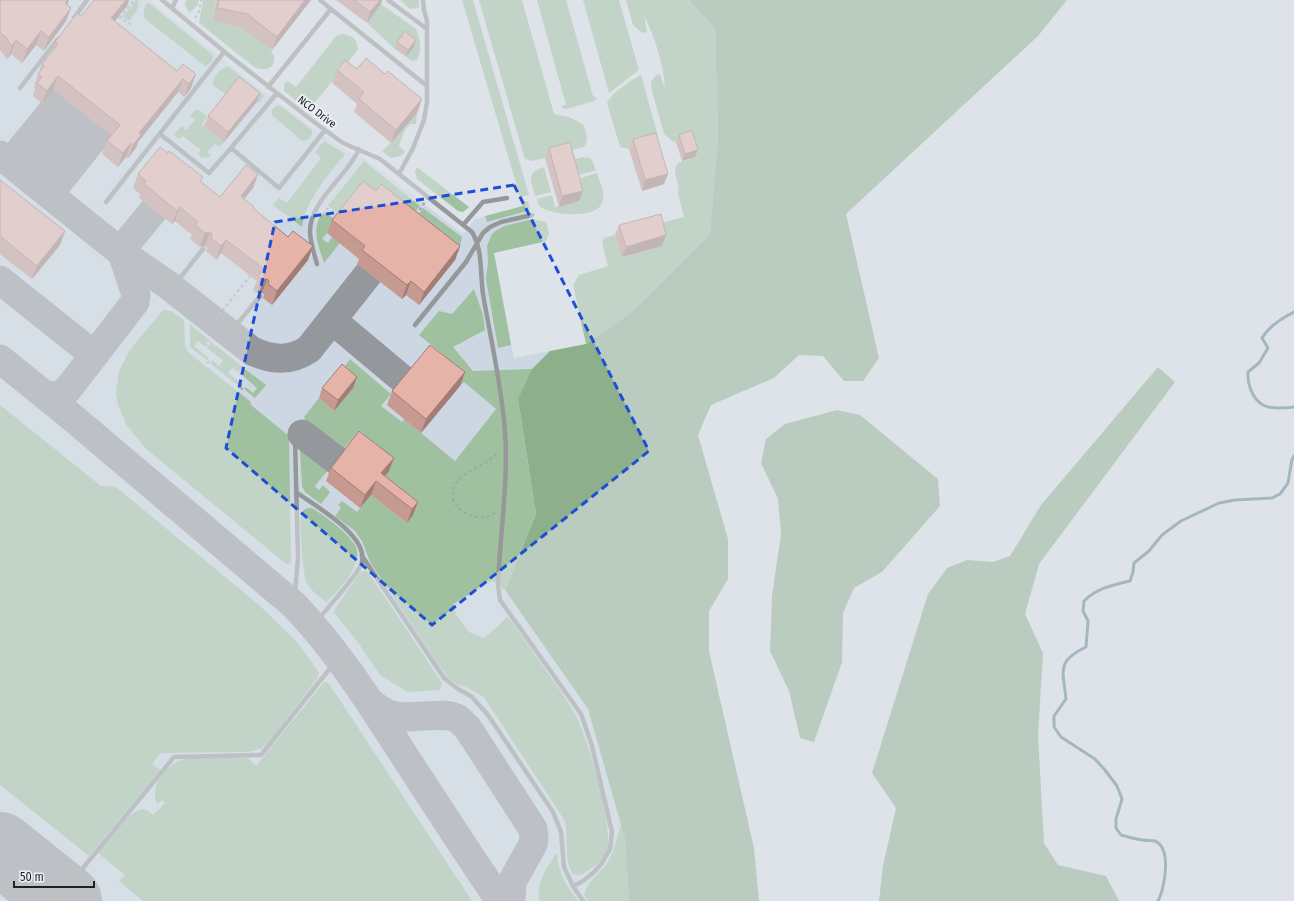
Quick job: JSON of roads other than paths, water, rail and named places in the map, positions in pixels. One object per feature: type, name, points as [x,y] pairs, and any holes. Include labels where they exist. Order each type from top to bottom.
[{"type":"lane","points":[[70,23],[88,0]]},
{"type":"lane","points":[[172,8],[176,0]]},
{"type":"lane","points":[[320,0],[427,86]]},
{"type":"lane","points":[[388,0],[427,29]]},
{"type":"lane","points":[[399,174],[413,148],[424,120],[427,86],[427,21],[423,0]]},
{"type":"lane","name":"NCO Drive","points":[[164,1],[224,52],[325,130],[343,143],[380,159],[468,228],[477,240]]},
{"type":"lane","points":[[268,87],[331,9]]},
{"type":"lane","points":[[20,88],[61,35]]},
{"type":"lane","points":[[106,202],[224,52]]},
{"type":"lane","points":[[160,134],[209,173],[277,93]]},
{"type":"lane","points":[[231,148],[279,188],[325,130]]},
{"type":"lane","points":[[317,264],[311,244],[310,229],[312,217],[320,203],[350,165],[359,149]]},
{"type":"lane","points":[[463,225],[483,202],[507,198]]},
{"type":"lane","points":[[415,325],[466,262],[477,240],[483,233],[490,227],[501,222],[532,215]]},
{"type":"lane","points":[[477,240],[483,293],[499,383],[504,421],[505,438],[503,503],[498,569],[500,600],[581,714],[592,746],[612,832],[610,849],[602,863],[583,881],[573,886]]},
{"type":"lane","points":[[172,288],[203,249]]},
{"type":"lane","points":[[230,333],[260,296]]},
{"type":"lane","points":[[294,605],[298,558],[295,441]]},
{"type":"lane","points":[[296,492],[347,529],[356,539],[362,550],[362,563],[313,625]]},
{"type":"lane","points":[[362,556],[444,678],[458,689],[471,696],[488,715],[553,812],[560,832],[564,867],[573,886],[583,901]]},
{"type":"lane","points":[[56,901],[174,757],[261,755],[339,657]]},
{"type":"waterway","points":[[1294,312],[1276,323],[1268,330],[1262,338],[1268,348],[1259,363],[1248,372],[1249,386],[1253,395],[1259,402],[1263,405],[1274,408],[1294,407]]},
{"type":"waterway","points":[[1158,901],[1161,895],[1166,869],[1164,852],[1160,845],[1155,841],[1139,840],[1121,835],[1116,828],[1116,819],[1122,799],[1117,786],[1095,759],[1061,737],[1054,727],[1054,716],[1066,699],[1063,674],[1066,662],[1076,652],[1086,647],[1088,621],[1083,611],[1084,601],[1100,590],[1130,581],[1134,563],[1149,551],[1162,535],[1181,521],[1219,503],[1235,500],[1272,498],[1280,494],[1288,483],[1292,459],[1294,456]]}]
